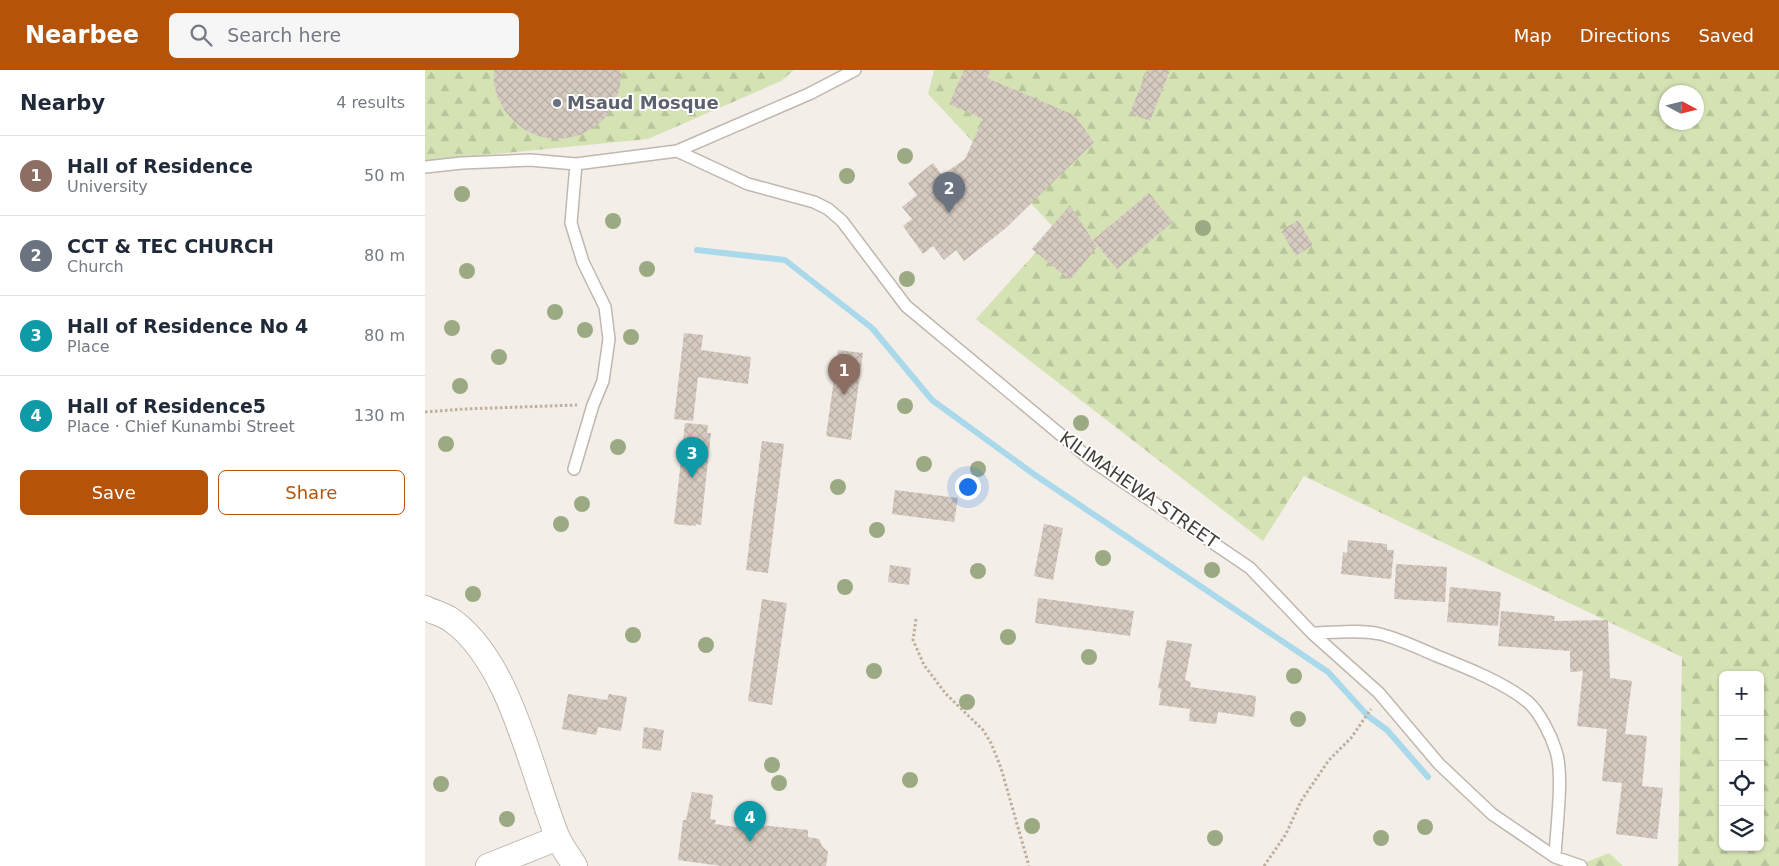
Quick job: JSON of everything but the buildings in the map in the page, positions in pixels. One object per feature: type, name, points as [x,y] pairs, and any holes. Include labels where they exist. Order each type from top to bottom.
[{"type":"street","points":[[425,608],[449,619],[471,638],[491,665],[518,721],[558,838],[575,866]]},
{"type":"street","points":[[488,866],[558,838]]},
{"type":"lane","points":[[425,167],[462,163],[530,160],[577,164],[677,151],[809,94],[855,70]]},
{"type":"lane","name":"KILIMAHEWA STREET","points":[[677,151],[748,184],[814,202],[828,208],[842,221],[906,306],[1091,460],[1249,568],[1312,633],[1379,693],[1439,764],[1486,808],[1555,857],[1581,866]]},
{"type":"lane","points":[[574,469],[593,405],[603,381],[609,339],[605,307],[583,262],[571,223],[577,164]]},
{"type":"lane","points":[[1312,633],[1362,632],[1379,634],[1399,640],[1484,677],[1510,690],[1529,703],[1546,726],[1557,753],[1559,781],[1555,857]]},
{"type":"path","points":[[425,412],[593,405]]},
{"type":"path","points":[[916,619],[913,640],[924,665],[946,694],[983,730],[991,743],[1001,768],[1029,866]]},
{"type":"path","points":[[1264,866],[1286,834],[1301,801],[1329,760],[1351,738],[1368,716],[1379,693]]},
{"type":"green space","points":[[425,70],[794,70],[781,81],[648,139],[425,161]]},
{"type":"green space","points":[[934,70],[1779,70],[1779,866],[1678,866],[1682,657],[1304,476],[1263,541],[976,319],[1056,230],[928,94]]},
{"type":"green space","points":[[1609,853],[1623,866],[1577,866]]},
{"type":"waterway","points":[[697,250],[785,260],[872,328],[932,400],[1035,475],[1328,672],[1368,716],[1387,730],[1428,777]]},
{"type":"place","name":"Msaud Mosque","points":[[557,103]]},
{"type":"place","name":"CCT & TEC CHURCH","points":[[949,213]]},
{"type":"place","name":"Hall of Residence","points":[[844,395]]},
{"type":"place","name":"Hall of Residence No 4","points":[[692,478]]},
{"type":"place","name":"Hall of Residence5","points":[[750,842]]}]
